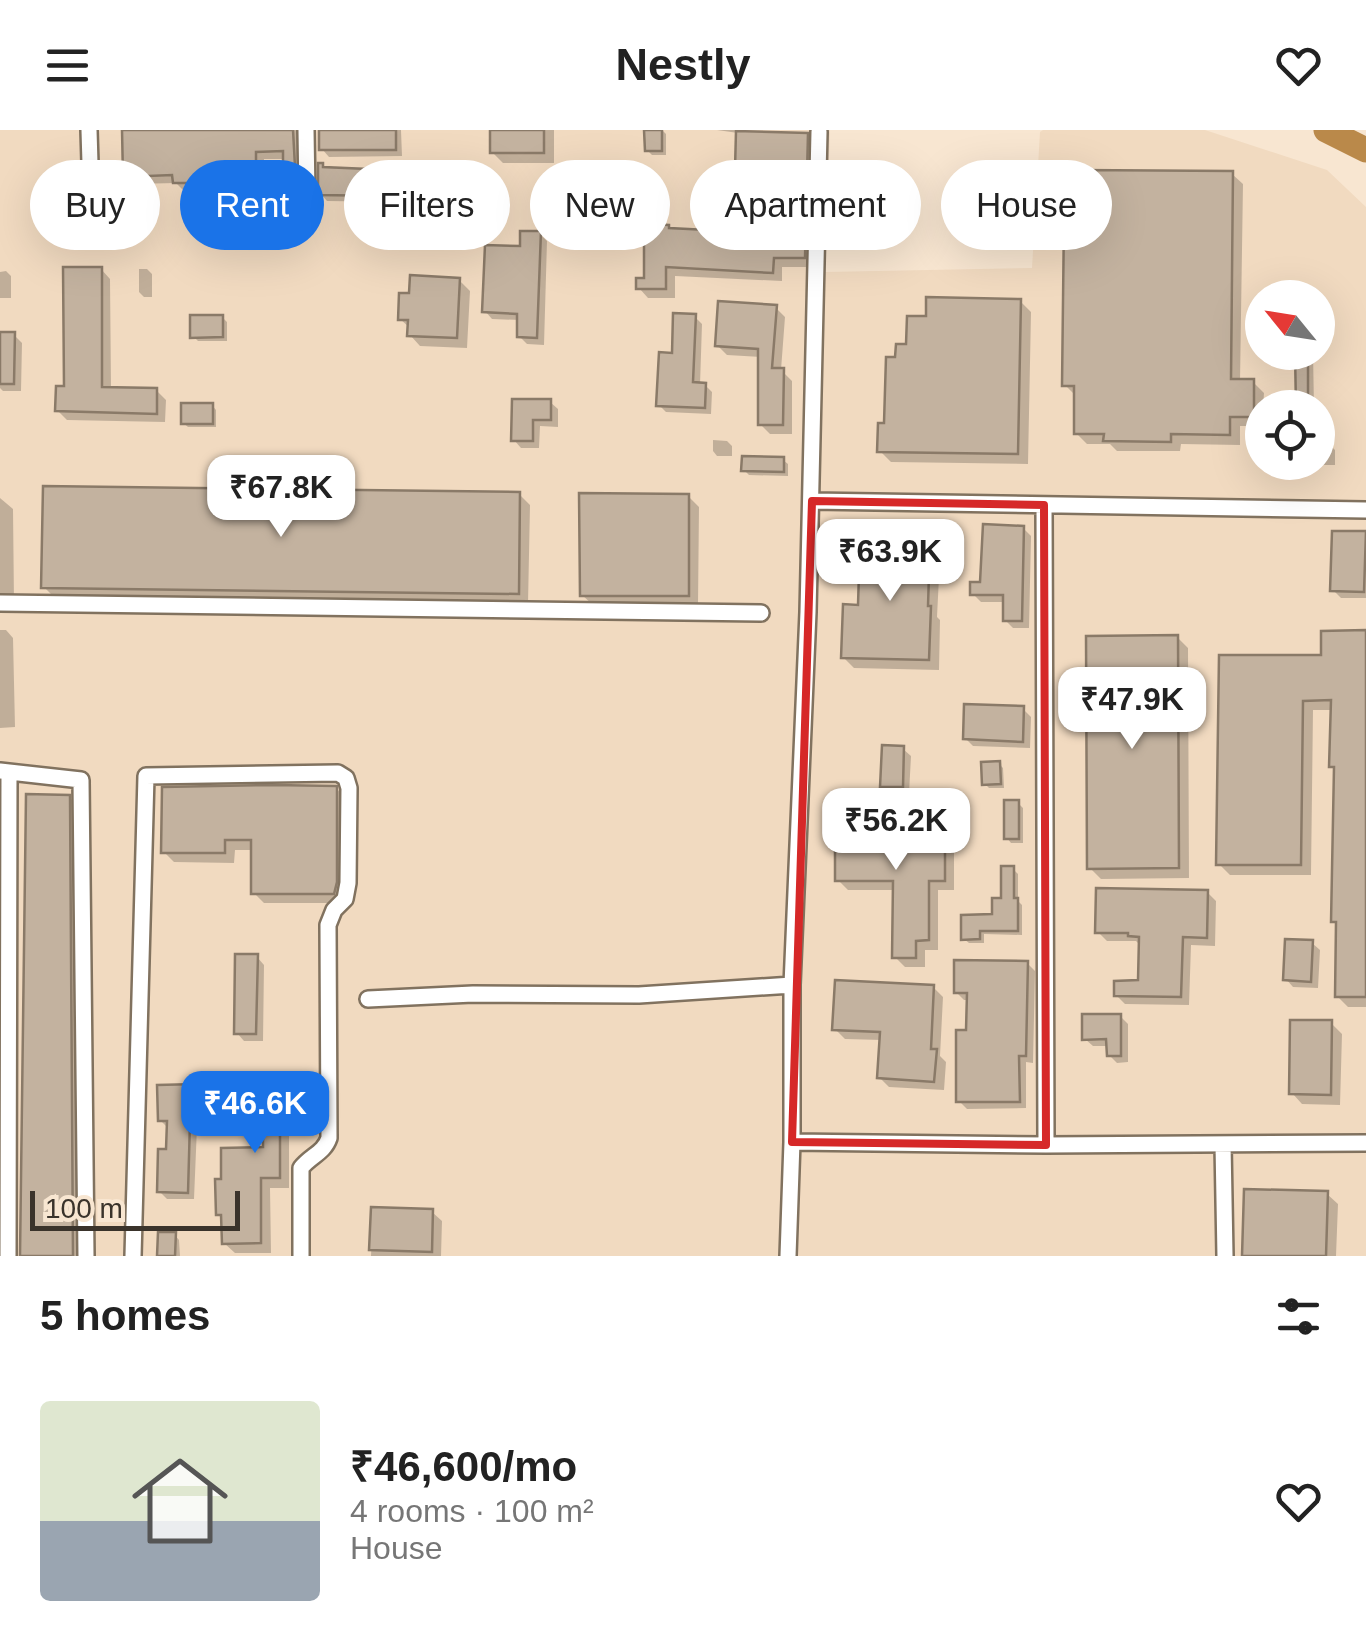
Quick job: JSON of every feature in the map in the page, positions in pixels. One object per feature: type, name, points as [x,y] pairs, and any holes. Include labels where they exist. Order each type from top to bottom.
[{"type":"street","points":[[89,130],[90,160]]},
{"type":"street","points":[[306,130],[306,160]]},
{"type":"street","points":[[788,1256],[792,985],[812,501],[820,132]]},
{"type":"street","points":[[812,501],[1366,510]]},
{"type":"street","points":[[1044,505],[1046,1145]]},
{"type":"street","points":[[0,603],[762,612]]},
{"type":"street","points":[[8,1256],[5,772],[81,780],[86,1256]]},
{"type":"street","points":[[134,1256],[146,776],[338,774],[346,778],[349,788],[348,882],[345,899],[334,910],[328,925],[329,1138],[326,1148],[301,1168],[301,1256]]},
{"type":"street","points":[[368,999],[473,994],[639,994],[792,985]]},
{"type":"street","points":[[792,1142],[1366,1143]]},
{"type":"street","points":[[1224,1144],[1225,1256]]},
{"type":"highlighted area","points":[[812,501],[1044,505],[1046,1145],[792,1142]]},
{"type":"shaded area","points":[[0,130],[830,130],[829,160],[690,160],[690,250],[826,250],[825,272],[1032,268],[1033,250],[1112,250],[1112,160],[1038,160],[1043,130],[1205,130],[1327,170],[1366,207],[1366,1256],[0,1256]]},
{"type":"building","points":[[122,130],[293,130],[295,160],[283,160],[283,151],[256,152],[256,160],[180,160],[180,183],[173,183],[172,175],[160,175],[160,160],[123,160]]},
{"type":"building","points":[[319,130],[396,130],[396,150],[319,150]]},
{"type":"building","points":[[490,130],[544,130],[544,153],[490,153]]},
{"type":"building","points":[[644,130],[662,130],[662,151],[645,151]]},
{"type":"building","points":[[736,131],[808,133],[807,160],[735,160]]},
{"type":"building","points":[[324,167],[344,168],[344,195],[324,195]]},
{"type":"building","points":[[1112,170],[1233,171],[1231,379],[1254,379],[1254,390],[1245,390],[1245,417],[1230,417],[1230,435],[1171,434],[1171,442],[1103,441],[1104,434],[1074,434],[1074,386],[1062,386],[1064,250],[1112,250]]},
{"type":"building","points":[[670,228],[690,229],[690,250],[805,250],[805,258],[774,258],[773,273],[666,267],[666,289],[636,289],[636,278],[644,278],[644,250],[670,250]]},
{"type":"building","points":[[520,231],[530,231],[530,250],[540,250],[537,338],[517,337],[517,314],[482,312],[485,250],[520,246]]},
{"type":"building","points":[[63,267],[102,267],[102,387],[157,388],[157,414],[55,411],[56,386],[64,386]]},
{"type":"building","points":[[410,275],[460,278],[457,338],[407,336],[408,320],[398,320],[399,293],[409,293]]},
{"type":"building","points":[[926,297],[1021,299],[1018,454],[877,452],[878,423],[884,423],[886,357],[895,357],[896,344],[906,344],[907,316],[926,316]]},
{"type":"building","points":[[718,301],[777,305],[772,368],[784,368],[783,425],[758,425],[758,349],[715,346]]},
{"type":"building","points":[[673,313],[696,314],[693,382],[706,383],[705,408],[656,406],[659,352],[672,353]]},
{"type":"building","points":[[190,315],[223,315],[223,337],[190,338]]},
{"type":"building","points":[[0,332],[15,332],[14,384],[0,384]]},
{"type":"building","points":[[1295,370],[1308,370],[1308,390],[1296,390]]},
{"type":"building","points":[[512,399],[551,399],[551,420],[533,420],[533,441],[511,441]]},
{"type":"building","points":[[181,403],[213,403],[213,424],[181,424]]},
{"type":"building","points":[[742,456],[784,457],[784,472],[741,471]]},
{"type":"building","points":[[43,486],[520,492],[519,594],[41,588]]},
{"type":"building","points":[[579,493],[689,494],[689,596],[580,596]]},
{"type":"building","points":[[983,524],[1024,526],[1022,621],[1003,621],[1003,595],[970,595],[970,582],[980,582]]},
{"type":"building","points":[[1332,531],[1366,531],[1364,592],[1330,591]]},
{"type":"building","points":[[860,541],[930,543],[929,660],[841,658],[843,604],[858,605]]},
{"type":"building","points":[[1366,630],[1366,997],[1335,997],[1331,700],[1303,701],[1301,865],[1216,865],[1219,655],[1321,655],[1321,631]]},
{"type":"building","points":[[1178,635],[1179,868],[1087,869],[1086,636]]},
{"type":"building","points":[[964,704],[1024,706],[1023,742],[963,739]]},
{"type":"building","points":[[882,745],[904,746],[903,787],[880,787]]},
{"type":"building","points":[[1000,761],[1001,784],[982,785],[981,762]]},
{"type":"building","points":[[337,786],[334,894],[251,894],[251,840],[225,840],[225,853],[161,853],[162,787]]},
{"type":"building","points":[[26,794],[70,795],[73,1256],[20,1256]]},
{"type":"building","points":[[1004,800],[1019,800],[1019,839],[1004,839]]},
{"type":"building","points":[[835,826],[945,826],[945,881],[929,881],[929,940],[916,941],[916,958],[892,958],[893,881],[835,881]]},
{"type":"building","points":[[1001,866],[1014,866],[1018,931],[980,931],[980,939],[961,940],[961,915],[992,914],[992,898],[1001,898]]},
{"type":"building","points":[[1096,888],[1208,890],[1207,938],[1183,937],[1181,997],[1114,996],[1114,981],[1138,980],[1139,937],[1095,933]]},
{"type":"building","points":[[1285,939],[1313,940],[1311,982],[1283,980]]},
{"type":"building","points":[[235,954],[258,954],[256,1034],[234,1034]]},
{"type":"building","points":[[954,960],[1028,961],[1026,1056],[1019,1056],[1020,1102],[956,1102],[956,1030],[966,1030],[967,993],[954,993]]},
{"type":"building","points":[[835,980],[934,985],[934,1082],[877,1078],[880,1032],[832,1030]]},
{"type":"building","points":[[1082,1014],[1121,1014],[1121,1056],[1107,1056],[1106,1039],[1082,1040]]},
{"type":"building","points":[[1290,1020],[1332,1020],[1331,1095],[1289,1094]]},
{"type":"building","points":[[241,1076],[299,1077],[298,1127],[280,1126],[280,1178],[261,1178],[261,1243],[222,1244],[215,1179],[221,1179],[221,1148],[263,1147],[263,1126],[240,1125]]},
{"type":"building","points":[[197,1084],[197,1121],[190,1121],[188,1193],[157,1192],[158,1149],[166,1149],[167,1121],[158,1121],[157,1085]]},
{"type":"building","points":[[1244,1189],[1328,1191],[1326,1256],[1242,1256]]},
{"type":"building","points":[[371,1207],[433,1209],[432,1252],[369,1250]]},
{"type":"building","points":[[158,1232],[176,1232],[175,1256],[157,1256]]},
{"type":"waterway","points":[[1326,130],[1366,150]]}]
